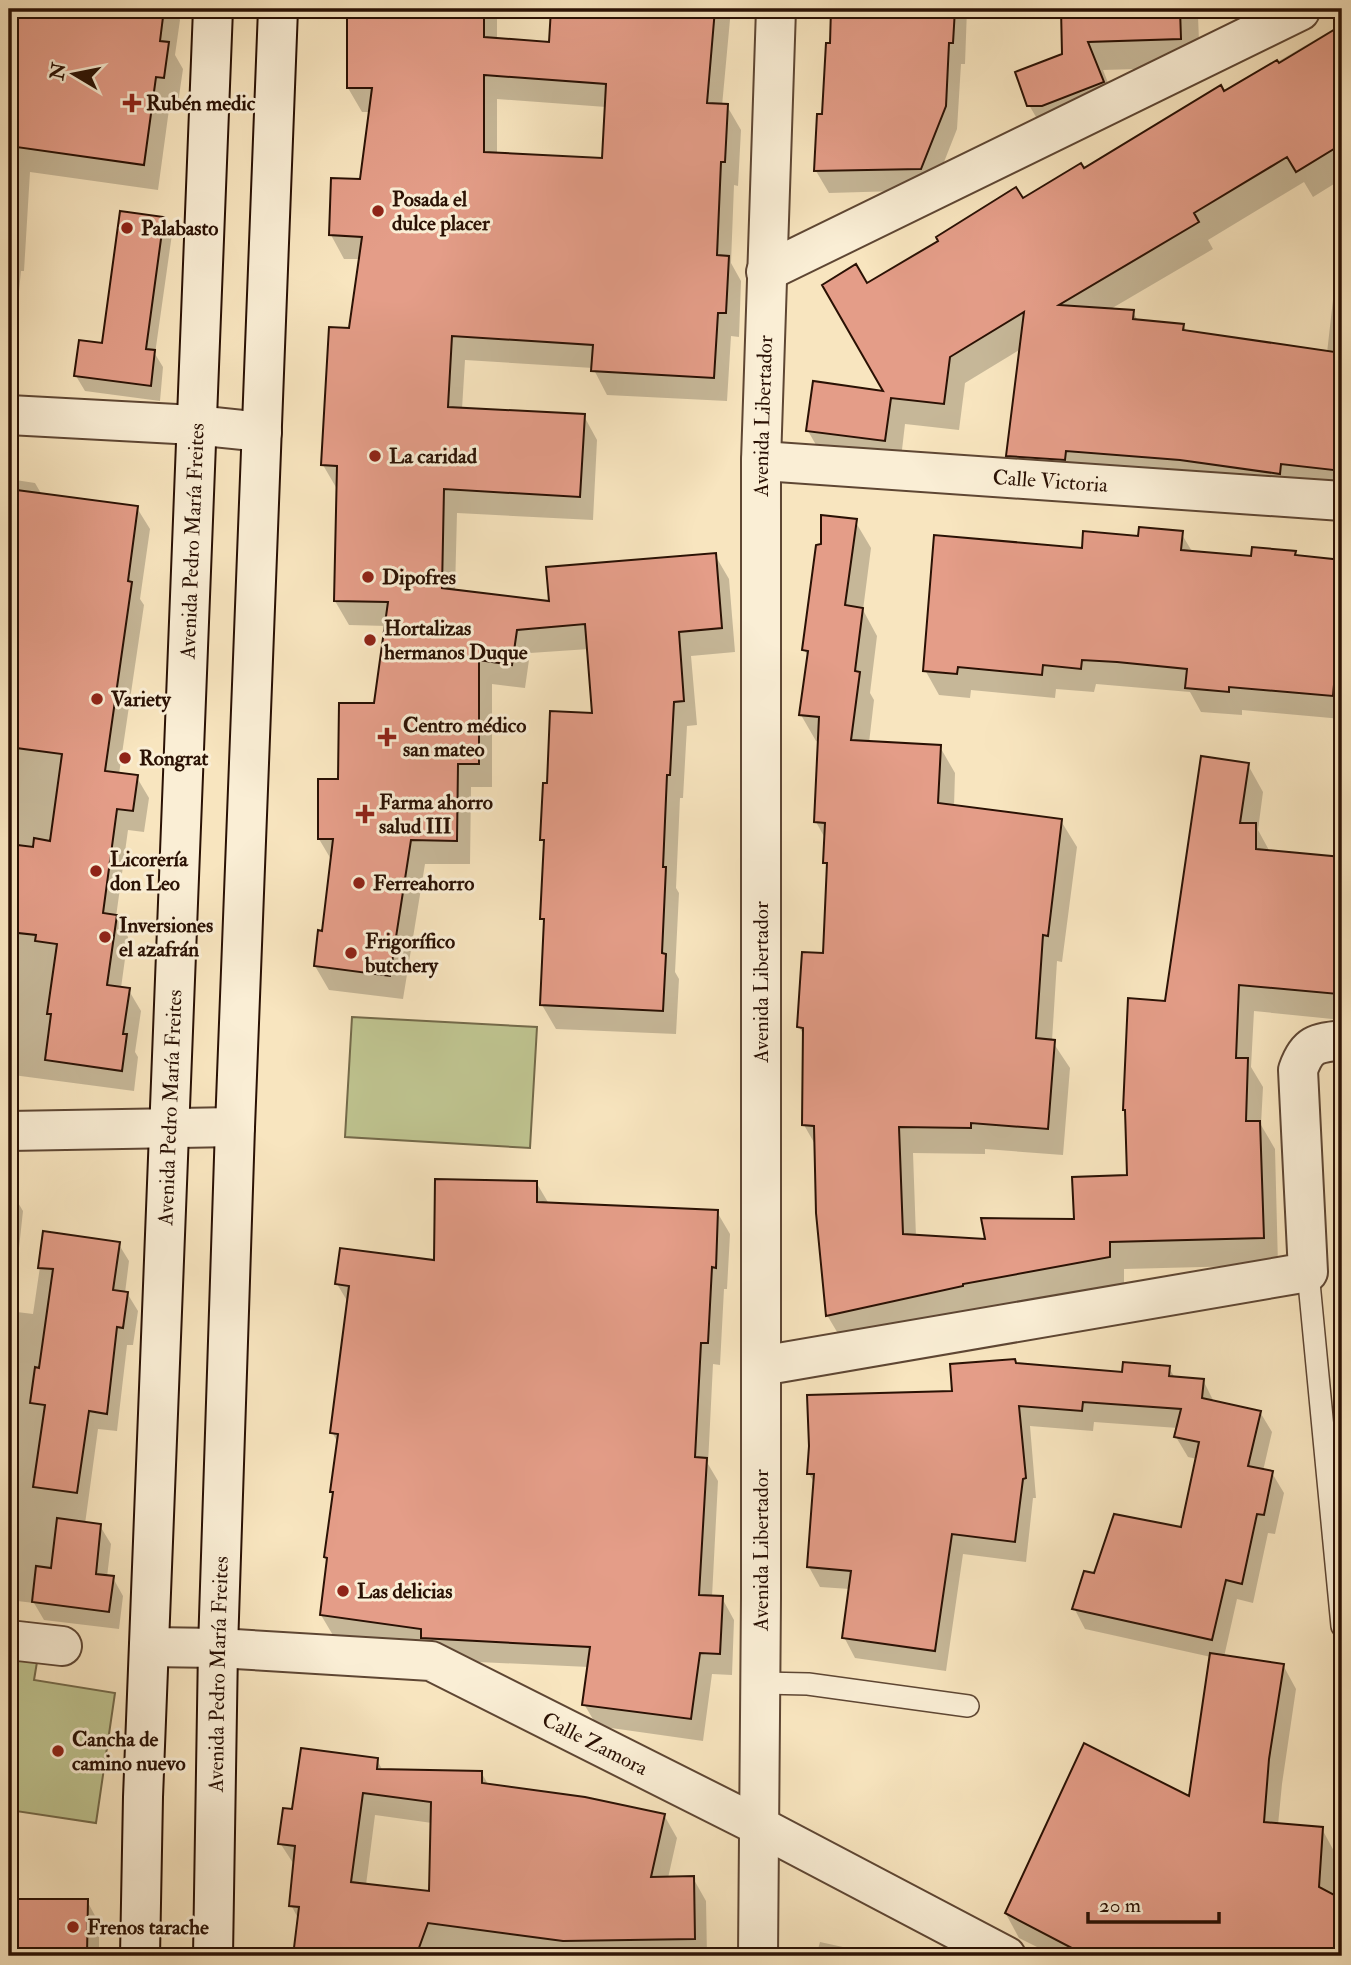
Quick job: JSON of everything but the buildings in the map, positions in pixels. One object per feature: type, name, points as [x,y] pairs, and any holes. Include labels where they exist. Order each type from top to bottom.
[{"type":"street","name":"Avenida Pedro María Freites","points":[[140,1956],[143,1797],[168,1128],[213,9]]},
{"type":"street","name":"Avenida Pedro María Freites","points":[[213,1956],[218,1648],[235,1126],[278,9]]},
{"type":"street","name":"Avenida Libertador","points":[[758,1956],[761,461],[776,9]]},
{"type":"street","points":[[766,272],[1300,11]]},
{"type":"street","points":[[9,415],[195,425],[262,432]]},
{"type":"street","name":"Calle Victoria","points":[[761,461],[1342,501]]},
{"type":"street","points":[[761,1366],[1308,1272],[1298,1070],[1304,1054],[1321,1043],[1342,1040]]},
{"type":"street","points":[[9,1131],[235,1126]]},
{"type":"street","points":[[9,1640],[62,1646]]},
{"type":"street","name":"Calle Zamora","points":[[149,1647],[218,1648],[431,1661],[759,1826],[1006,1956]]},
{"type":"lane","points":[[1308,1272],[1342,1626]]},
{"type":"lane","points":[[760,1683],[808,1684],[968,1706]]},
{"type":"green space","points":[[352,1017],[537,1027],[530,1148],[345,1137]]},
{"type":"green space","name":"Cancha de camino nuevo","points":[[9,1658],[37,1662],[34,1680],[115,1693],[96,1823],[9,1810]]},
{"type":"place","name":"Rubén medic","points":[[132,103]]},
{"type":"place","name":"Posada el dulce placer","points":[[378,211]]},
{"type":"place","name":"Palabasto","points":[[127,228]]},
{"type":"place","name":"La caridad","points":[[375,456]]},
{"type":"place","name":"Dipofres","points":[[368,577]]},
{"type":"place","name":"Hortalizas hermanos Duque","points":[[370,640]]},
{"type":"place","name":"Variety","points":[[97,699]]},
{"type":"place","name":"Centro médico san mateo","points":[[387,737]]},
{"type":"place","name":"Rongrat","points":[[125,758]]},
{"type":"place","name":"Farma ahorro salud III","points":[[365,814]]},
{"type":"place","name":"Licorería don Leo","points":[[96,871]]},
{"type":"place","name":"Ferreahorro","points":[[359,883]]},
{"type":"place","name":"Inversiones el azafrán","points":[[105,937]]},
{"type":"place","name":"Frigorífico butchery","points":[[351,953]]},
{"type":"place","name":"Las delicias","points":[[343,1591]]},
{"type":"place","name":"Cancha de camino nuevo","points":[[58,1751]]},
{"type":"place","name":"Frenos tarache","points":[[73,1927]]}]
